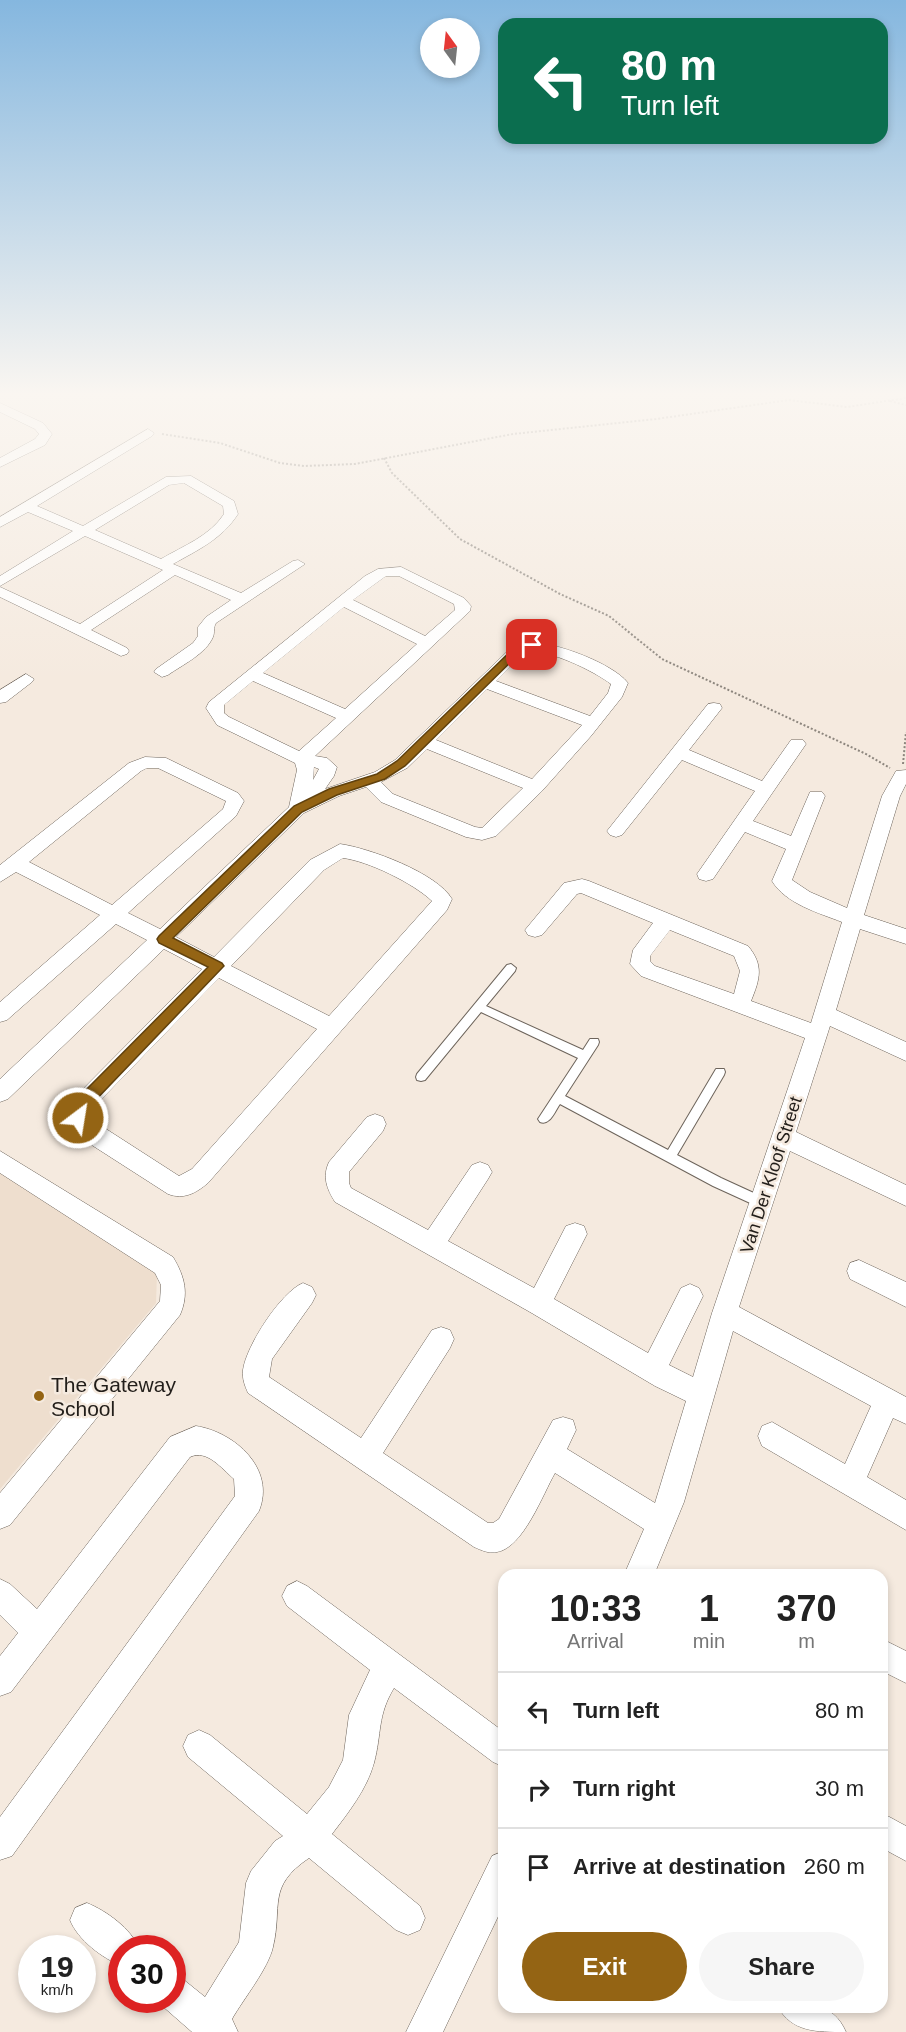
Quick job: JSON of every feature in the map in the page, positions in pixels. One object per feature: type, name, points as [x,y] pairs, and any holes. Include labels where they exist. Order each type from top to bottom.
[{"type":"street","points":[[0,523],[57,489]]},
{"type":"street","points":[[0,582],[151,489]]},
{"type":"street","points":[[80,631],[219,531],[231,514],[229,504],[203,489]]},
{"type":"street","points":[[28,507],[242,599]]},
{"type":"street","points":[[162,672],[199,646],[206,636],[206,627],[211,620],[298,564]]},
{"type":"street","points":[[299,805],[306,770],[302,759],[223,721],[216,715],[214,708],[217,702],[370,579],[393,571],[401,572],[459,601],[463,606],[462,611],[302,759]]},
{"type":"street","points":[[0,591],[121,651]]},
{"type":"street","points":[[344,601],[427,643]]},
{"type":"street","points":[[0,1093],[164,939],[299,805],[369,780],[401,764],[522,646],[541,646],[608,674],[620,683],[621,688],[616,696],[536,787],[490,832],[472,833],[387,798],[369,780]]},
{"type":"street","points":[[251,674],[346,716]]},
{"type":"street","points":[[0,698],[26,679]]},
{"type":"street","points":[[484,682],[591,722]]},
{"type":"street","points":[[616,831],[714,708]]},
{"type":"street","points":[[423,741],[536,787]]},
{"type":"street","points":[[706,874],[797,744]]},
{"type":"street","points":[[678,752],[765,789]]},
{"type":"street","points":[[0,1014],[115,914],[230,812],[234,806],[232,797],[160,762],[145,763],[135,767],[7,869],[115,914],[332,1027]]},
{"type":"street","name":"Van Der Kloof Street","points":[[642,1569],[670,1502],[725,1313],[821,1024],[891,796],[902,775]]},
{"type":"street","points":[[816,796],[782,881],[786,888],[794,894],[893,925],[906,937]]},
{"type":"street","points":[[741,823],[797,846]]},
{"type":"street","points":[[339,851],[354,852],[432,888],[441,899],[440,905],[200,1176],[189,1185],[176,1187],[81,1126],[78,1118],[84,1103],[217,966],[317,865],[339,851]]},
{"type":"street","points":[[535,930],[576,886],[582,886],[741,951],[749,960],[753,971],[739,1006]]},
{"type":"street","points":[[665,921],[640,955],[640,964],[648,971],[739,1006],[821,1024],[906,1052]]},
{"type":"street","points":[[375,1124],[337,1169],[337,1185],[343,1195],[539,1304],[653,1371],[701,1394]]},
{"type":"street","points":[[784,1137],[906,1196]]},
{"type":"street","points":[[0,1161],[164,1265],[174,1284],[175,1294],[171,1307],[0,1515]]},
{"type":"street","points":[[431,1245],[480,1172]]},
{"type":"street","points":[[539,1304],[575,1234]]},
{"type":"street","points":[[859,1271],[906,1295]]},
{"type":"street","points":[[303,1295],[258,1356],[255,1378],[257,1384],[484,1537],[497,1538],[509,1529],[556,1442],[661,1523]]},
{"type":"street","points":[[653,1371],[690,1296]]},
{"type":"street","points":[[725,1313],[896,1406],[851,1483]]},
{"type":"street","points":[[365,1457],[441,1339]]},
{"type":"street","points":[[772,1436],[906,1516]]},
{"type":"street","points":[[0,1681],[180,1447],[196,1440],[212,1442],[244,1469],[250,1483],[249,1501],[0,1844]]},
{"type":"street","points":[[0,1594],[38,1631]]},
{"type":"street","points":[[297,1596],[498,1745]]},
{"type":"street","points":[[888,1658],[906,1668]]},
{"type":"street","points":[[186,2004],[215,2028],[256,1947],[263,1883],[287,1853],[310,1837],[340,1798],[358,1762],[365,1715],[376,1689],[391,1665]]},
{"type":"street","points":[[199,1746],[408,1918]]},
{"type":"street","points":[[888,1833],[906,1845]]},
{"type":"street","points":[[424,2032],[498,1880]]},
{"type":"street","points":[[87,1920],[108,1937]]},
{"type":"street","points":[[804,2013],[828,2032]]},
{"type":"lane","points":[[421,1077],[511,968]]},
{"type":"lane","points":[[479,1007],[585,1056]]},
{"type":"lane","points":[[544,1119],[594,1042]]},
{"type":"lane","points":[[670,1157],[720,1072]]},
{"type":"lane","points":[[558,1097],[670,1157],[763,1203]]},
{"type":"path","points":[[409,489],[460,539],[560,594],[609,616],[662,659],[866,754],[902,775],[906,732]]},
{"type":"shaded area","name":"The Gateway School","points":[[0,1171],[157,1274],[156,1303],[0,1489]]},
{"type":"place","name":"The Gateway School","points":[[39,1396]]},
{"type":"route","points":[[78,1118],[84,1103],[217,966],[164,939],[298,809],[350,785],[390,772],[401,764],[519,648],[532,645]]}]
